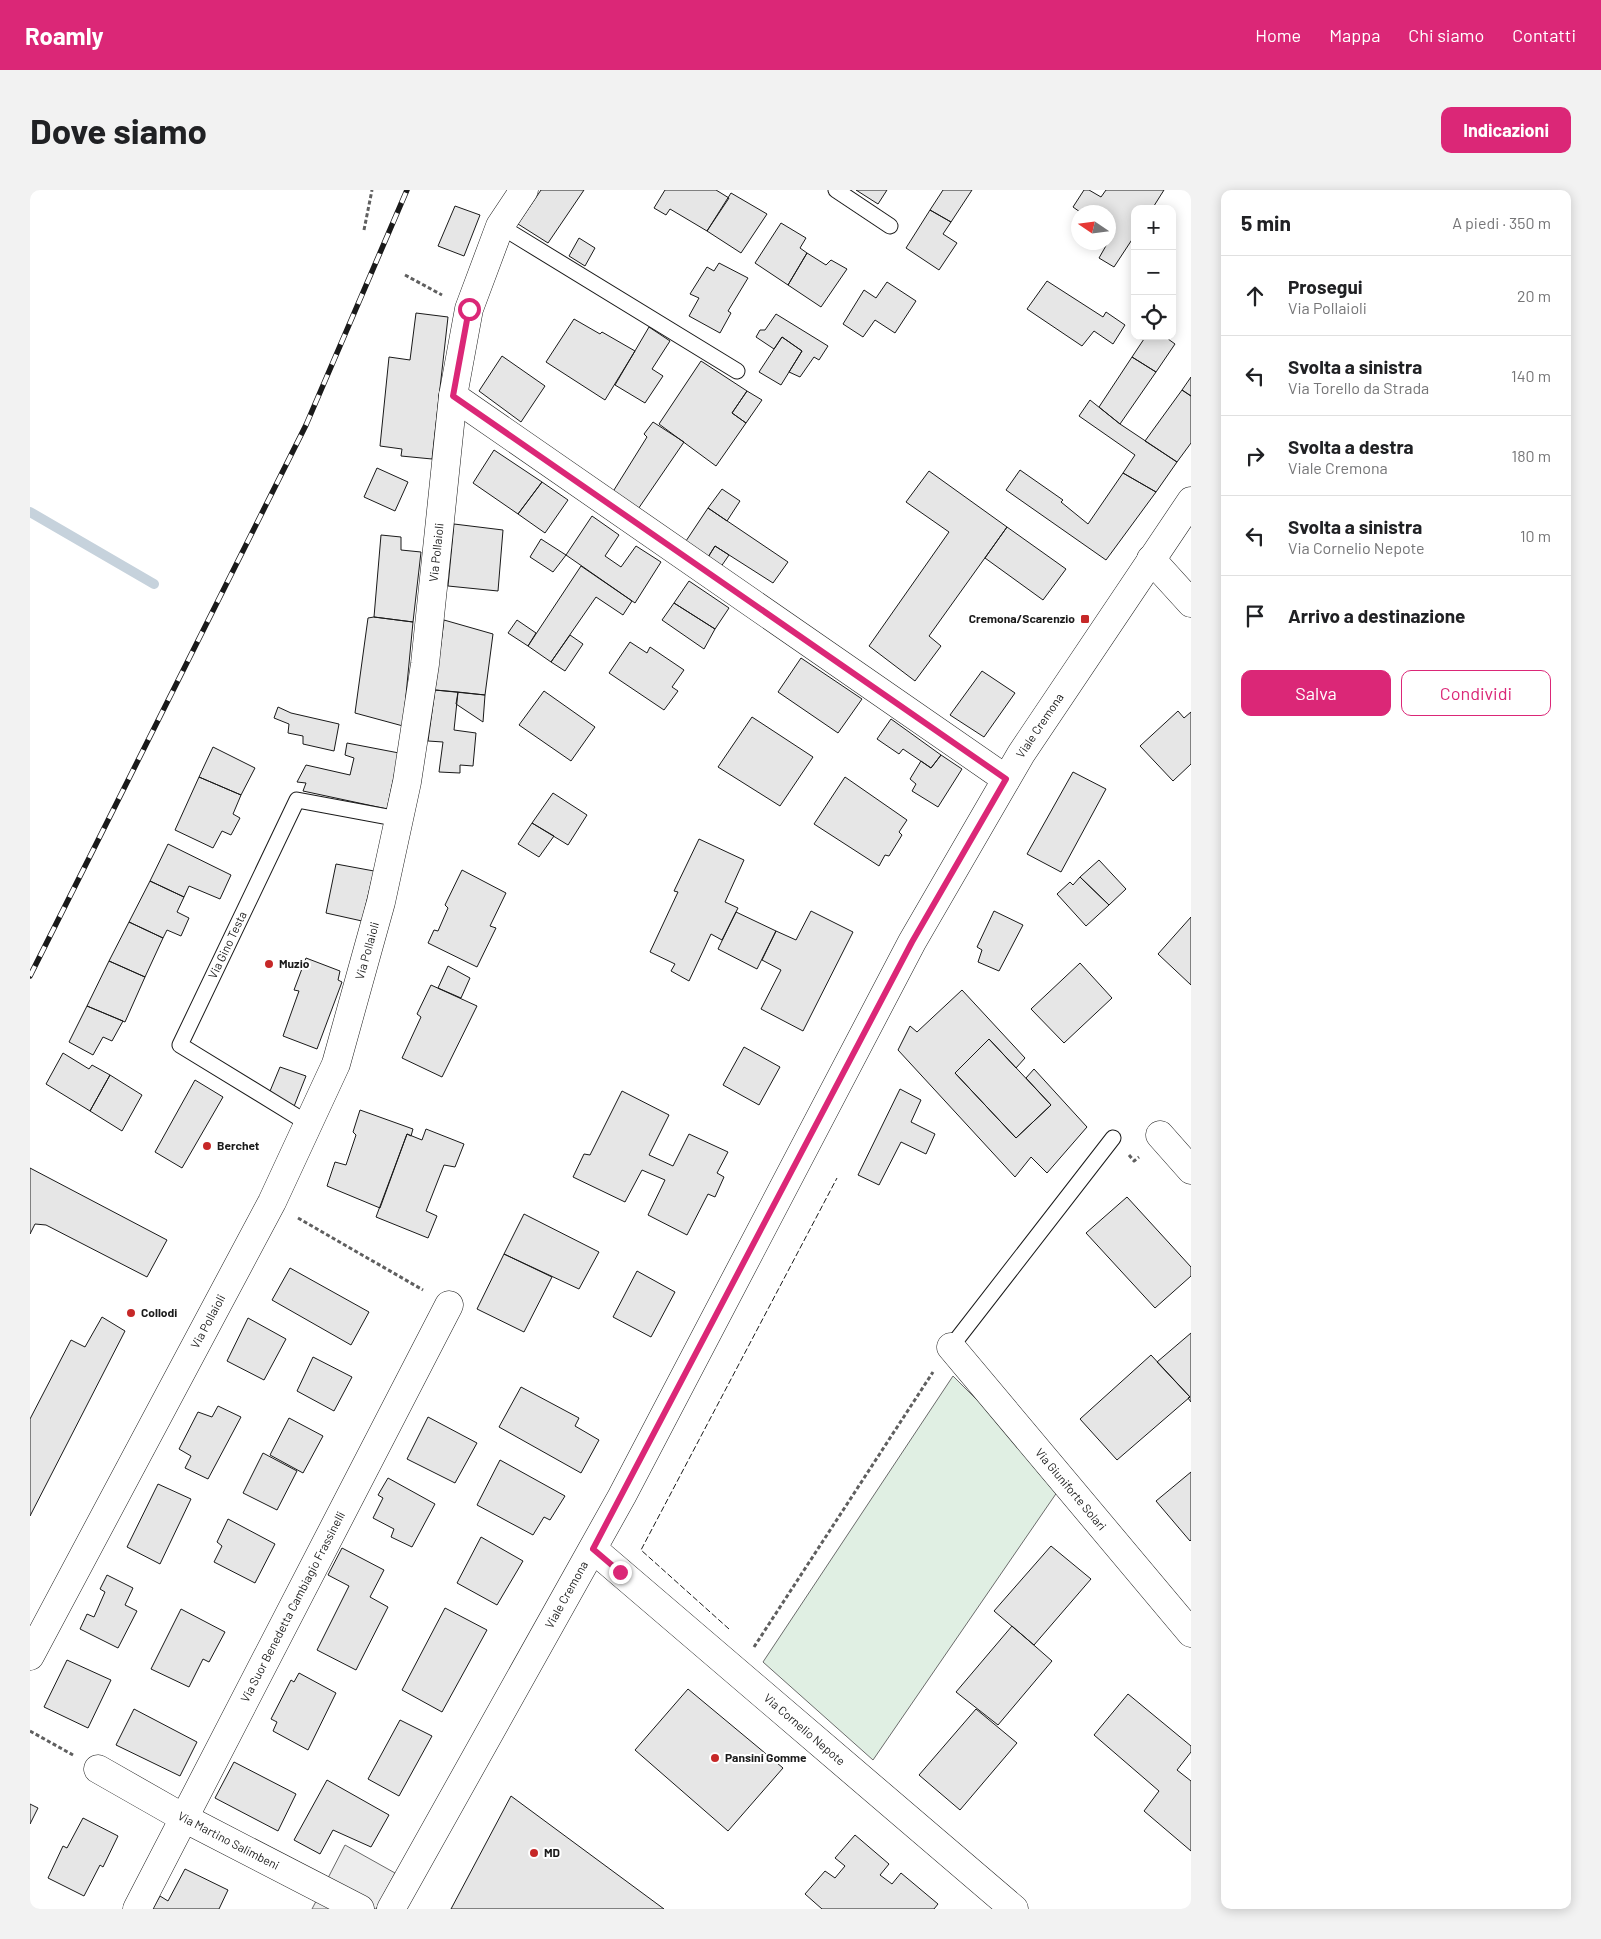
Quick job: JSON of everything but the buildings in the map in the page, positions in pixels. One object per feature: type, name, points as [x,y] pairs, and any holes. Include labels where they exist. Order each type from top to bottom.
[{"type":"street","name":"Via Pollaioli","points":[[30,1656],[272,1202],[336,1064],[382,902],[400,819],[425,664],[453,396],[469,309],[500,226],[524,190]]},
{"type":"street","points":[[453,396],[1006,779]]},
{"type":"street","name":"Viale Cremona","points":[[391,1909],[593,1549],[912,942],[1006,779],[1068,681],[1191,501]]},
{"type":"street","points":[[1151,559],[1191,603]]},
{"type":"street","points":[[1160,1135],[1191,1170]]},
{"type":"street","name":"Via Suor Benedetta Cambiagio Frassinelli","points":[[137,1909],[449,1305]]},
{"type":"street","name":"Via Giuniforte Solari","points":[[951,1347],[1191,1633]]},
{"type":"street","name":"Via Cornelio Nepote","points":[[593,1549],[1014,1909]]},
{"type":"street","name":"Via Martino Salimbeni","points":[[98,1768],[184,1818],[360,1909]]},
{"type":"lane","points":[[836,190],[890,226]]},
{"type":"lane","points":[[500,226],[737,370]]},
{"type":"lane","name":"Via Gino Testa","points":[[309,1124],[180,1045],[297,800],[400,819]]},
{"type":"lane","points":[[951,1347],[1113,1138]]},
{"type":"path","points":[[364,230],[372,190]]},
{"type":"path","points":[[405,275],[469,309]]},
{"type":"path","points":[[272,1202],[449,1305]]},
{"type":"path","points":[[737,1672],[951,1347]]},
{"type":"path","points":[[30,1731],[98,1768]]},
{"type":"green space","points":[[953,1376],[1062,1485],[873,1760],[763,1662]]},
{"type":"shaded area","points":[[345,1845],[395,1873],[376,1909],[312,1909]]},
{"type":"waterway","points":[[30,512],[154,584]]},
{"type":"railway","points":[[30,976],[306,425],[407,190]]},
{"type":"fence","points":[[729,1629],[641,1550],[837,1178]]},
{"type":"place","name":"Cremona/Scarenzio","points":[[1085,619]]},
{"type":"place","name":"Muzio","points":[[269,964]]},
{"type":"place","name":"Berchet","points":[[207,1146]]},
{"type":"place","name":"Collodi","points":[[131,1313]]},
{"type":"place","name":"Pansini Gomme","points":[[715,1758]]},
{"type":"place","name":"MD","points":[[534,1853]]},
{"type":"route","points":[[469,309],[453,396],[1006,779],[912,942],[830,1102],[593,1549],[620,1572]]}]
